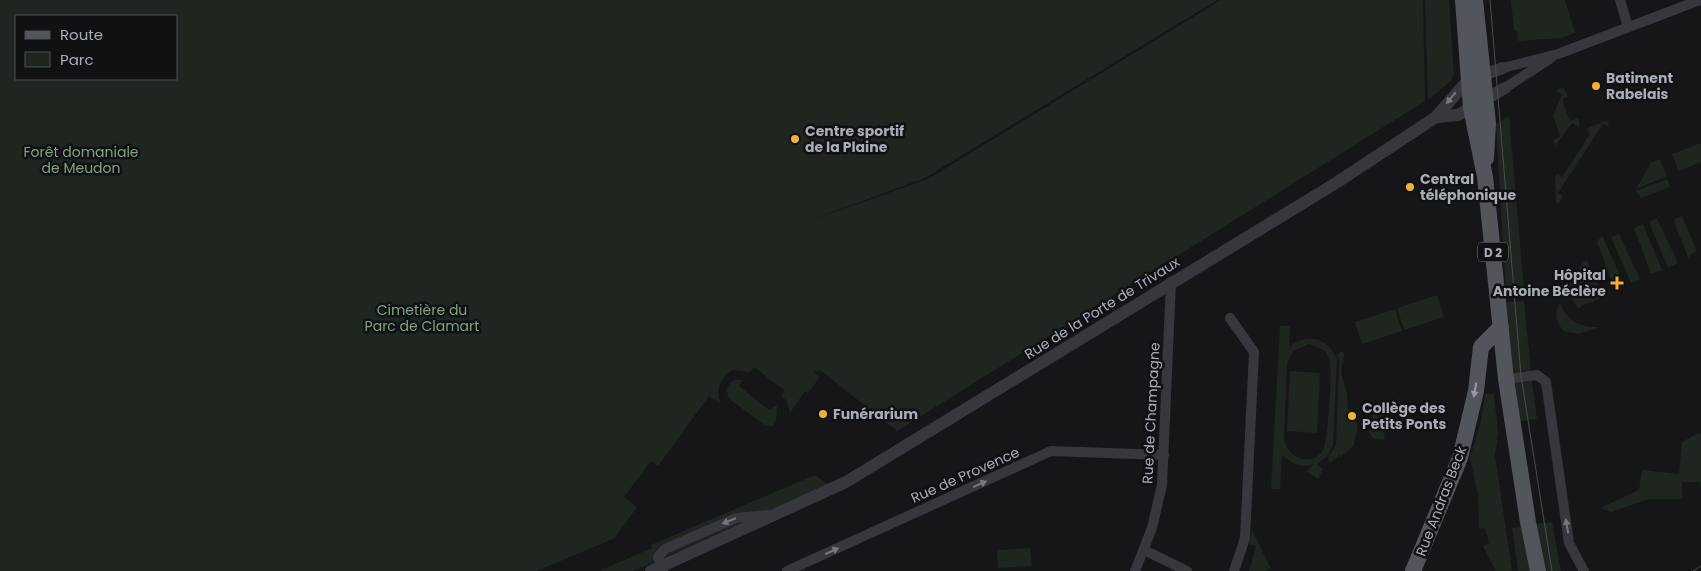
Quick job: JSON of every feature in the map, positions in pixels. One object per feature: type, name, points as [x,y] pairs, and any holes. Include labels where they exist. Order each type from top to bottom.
[{"type":"main road","name":"D 2","points":[[1463,0],[1476,77]]},
{"type":"main road","name":"D 2","points":[[1475,0],[1478,104],[1488,123],[1485,177],[1500,327],[1517,456],[1538,571]]},
{"type":"main road","name":"Rue Andras Beck","points":[[1413,571],[1460,458],[1476,391],[1483,342],[1500,327]]},
{"type":"street","points":[[1620,0],[1628,27]]},
{"type":"street","name":"Rue de la Porte de Trivaux","points":[[658,570],[846,482],[1336,183],[1436,117],[1476,77],[1558,54],[1700,0]]},
{"type":"street","name":"Rue de la Porte de Trivaux","points":[[1436,117],[1451,117],[1478,104],[1558,54]]},
{"type":"street","name":"Rue de Champagne","points":[[1135,571],[1152,528],[1162,485],[1171,282]]},
{"type":"street","points":[[1230,318],[1254,352],[1245,538],[1234,571]]},
{"type":"street","points":[[1506,379],[1537,375],[1546,382],[1569,543],[1584,571]]},
{"type":"street","name":"Rue de Provence","points":[[787,571],[1051,451],[1164,456]]},
{"type":"street","points":[[1144,550],[1182,570]]},
{"type":"green space","name":"Cimetière du Parc de Clamart","points":[[0,0],[1217,0],[925,178],[803,223],[928,179],[1221,0],[1423,0],[1425,101],[897,431],[820,370],[813,372],[820,377],[808,393],[805,391],[790,413],[787,401],[781,396],[785,391],[754,367],[750,372],[732,370],[724,377],[720,385],[718,394],[721,404],[709,396],[658,466],[651,461],[624,497],[637,507],[615,538],[537,571],[0,571]]},
{"type":"green space","points":[[1425,0],[1449,0],[1454,75],[1451,81],[1428,100]]},
{"type":"green space","points":[[1511,0],[1565,0],[1575,33],[1561,38],[1518,41],[1517,31],[1514,30]]},
{"type":"green space","points":[[1559,88],[1564,88],[1568,97],[1562,99],[1570,121],[1578,118],[1580,124],[1578,126],[1572,123],[1555,146],[1553,140],[1560,137],[1553,115],[1562,95],[1556,91]]},
{"type":"green space","points":[[1509,116],[1524,291],[1506,293],[1496,124]]},
{"type":"green space","points":[[1604,121],[1608,122],[1609,127],[1603,124],[1558,193],[1563,196],[1559,203],[1556,203],[1555,178],[1557,174],[1562,177],[1590,134],[1586,129]]},
{"type":"green space","points":[[1701,143],[1701,162],[1679,171],[1672,154]]},
{"type":"green space","points":[[1660,159],[1667,176],[1636,189],[1651,163]]},
{"type":"green space","points":[[1667,179],[1670,187],[1641,198],[1636,191]]},
{"type":"green space","points":[[1682,216],[1697,251],[1690,255],[1689,259],[1674,219]]},
{"type":"green space","points":[[1657,218],[1678,263],[1668,268],[1649,222]]},
{"type":"green space","points":[[1643,224],[1662,270],[1651,274],[1634,228]]},
{"type":"green space","points":[[1619,234],[1640,279],[1631,283],[1611,237]]},
{"type":"green space","points":[[1602,235],[1625,286],[1615,290],[1597,242]]},
{"type":"green space","points":[[1584,261],[1587,261],[1604,297],[1581,306],[1579,309],[1573,300],[1569,286]]},
{"type":"green space","points":[[1437,295],[1444,317],[1404,330],[1397,308]]},
{"type":"green space","points":[[1524,301],[1531,370],[1515,372],[1513,369],[1506,302]]},
{"type":"green space","points":[[1560,302],[1566,314],[1574,322],[1586,326],[1599,327],[1579,334],[1564,331],[1556,317]]},
{"type":"green space","points":[[1395,309],[1402,331],[1362,344],[1355,322]]},
{"type":"green space","points":[[1280,326],[1290,326],[1289,347],[1302,339],[1316,339],[1328,346],[1337,359],[1333,445],[1328,455],[1317,464],[1323,469],[1318,479],[1306,471],[1315,464],[1305,466],[1297,464],[1282,455],[1280,489],[1271,489]],"holes":[[[1309,344],[1325,351],[1330,360],[1329,407],[1325,445],[1318,456],[1306,460],[1289,451],[1284,438],[1287,364],[1293,351]]]},
{"type":"green space","points":[[1342,351],[1344,354],[1341,373],[1347,394],[1348,408],[1358,426],[1354,445],[1341,457],[1339,455],[1332,462],[1329,462],[1328,457],[1336,445],[1339,361],[1337,354]]},
{"type":"green space","points":[[1290,371],[1320,373],[1317,433],[1287,431]]},
{"type":"green space","points":[[743,380],[739,386],[769,410],[777,405],[776,421],[773,426],[766,426],[728,398],[727,388],[731,382]]},
{"type":"green space","points":[[1532,381],[1537,419],[1519,421],[1515,383]]},
{"type":"green space","points":[[1485,394],[1494,394],[1498,433],[1495,456],[1512,571],[1496,571],[1483,546],[1489,543],[1485,528],[1479,529],[1478,495],[1470,458],[1481,421]]},
{"type":"green space","points":[[1372,406],[1386,406],[1384,440],[1374,439],[1369,433],[1373,419]]},
{"type":"green space","points":[[1698,433],[1701,434],[1701,489],[1699,482],[1682,482],[1682,499],[1649,499],[1611,512],[1600,508],[1639,490],[1642,470],[1679,474],[1682,442]]},
{"type":"green space","points":[[815,475],[828,485],[633,571],[599,571],[652,548],[651,545]]},
{"type":"green space","points":[[1552,522],[1561,571],[1546,571],[1536,524]]},
{"type":"green space","points":[[1521,527],[1530,571],[1518,571],[1512,528]]},
{"type":"green space","points":[[1252,530],[1272,571],[1269,568],[1266,571],[1249,571],[1256,546],[1249,544]]},
{"type":"green space","points":[[1030,548],[1032,566],[998,568],[997,550]]},
{"type":"tram line","points":[[1490,0],[1521,376],[1552,571]]},
{"type":"tram line","points":[[1693,571],[1701,566]]},
{"type":"place","name":"Batiment Rabelais","points":[[1596,86]]},
{"type":"place","name":"Centre sportif de la Plaine","points":[[795,139]]},
{"type":"place","name":"Central téléphonique","points":[[1410,187]]},
{"type":"place","name":"Hôpital Antoine Béclère","points":[[1617,283]]},
{"type":"place","name":"Funérarium","points":[[823,414]]},
{"type":"place","name":"Collège des Petits Ponts","points":[[1352,416]]},
{"type":"park label","name":"Forêt domaniale de Meudon","points":[[81,160]]}]
